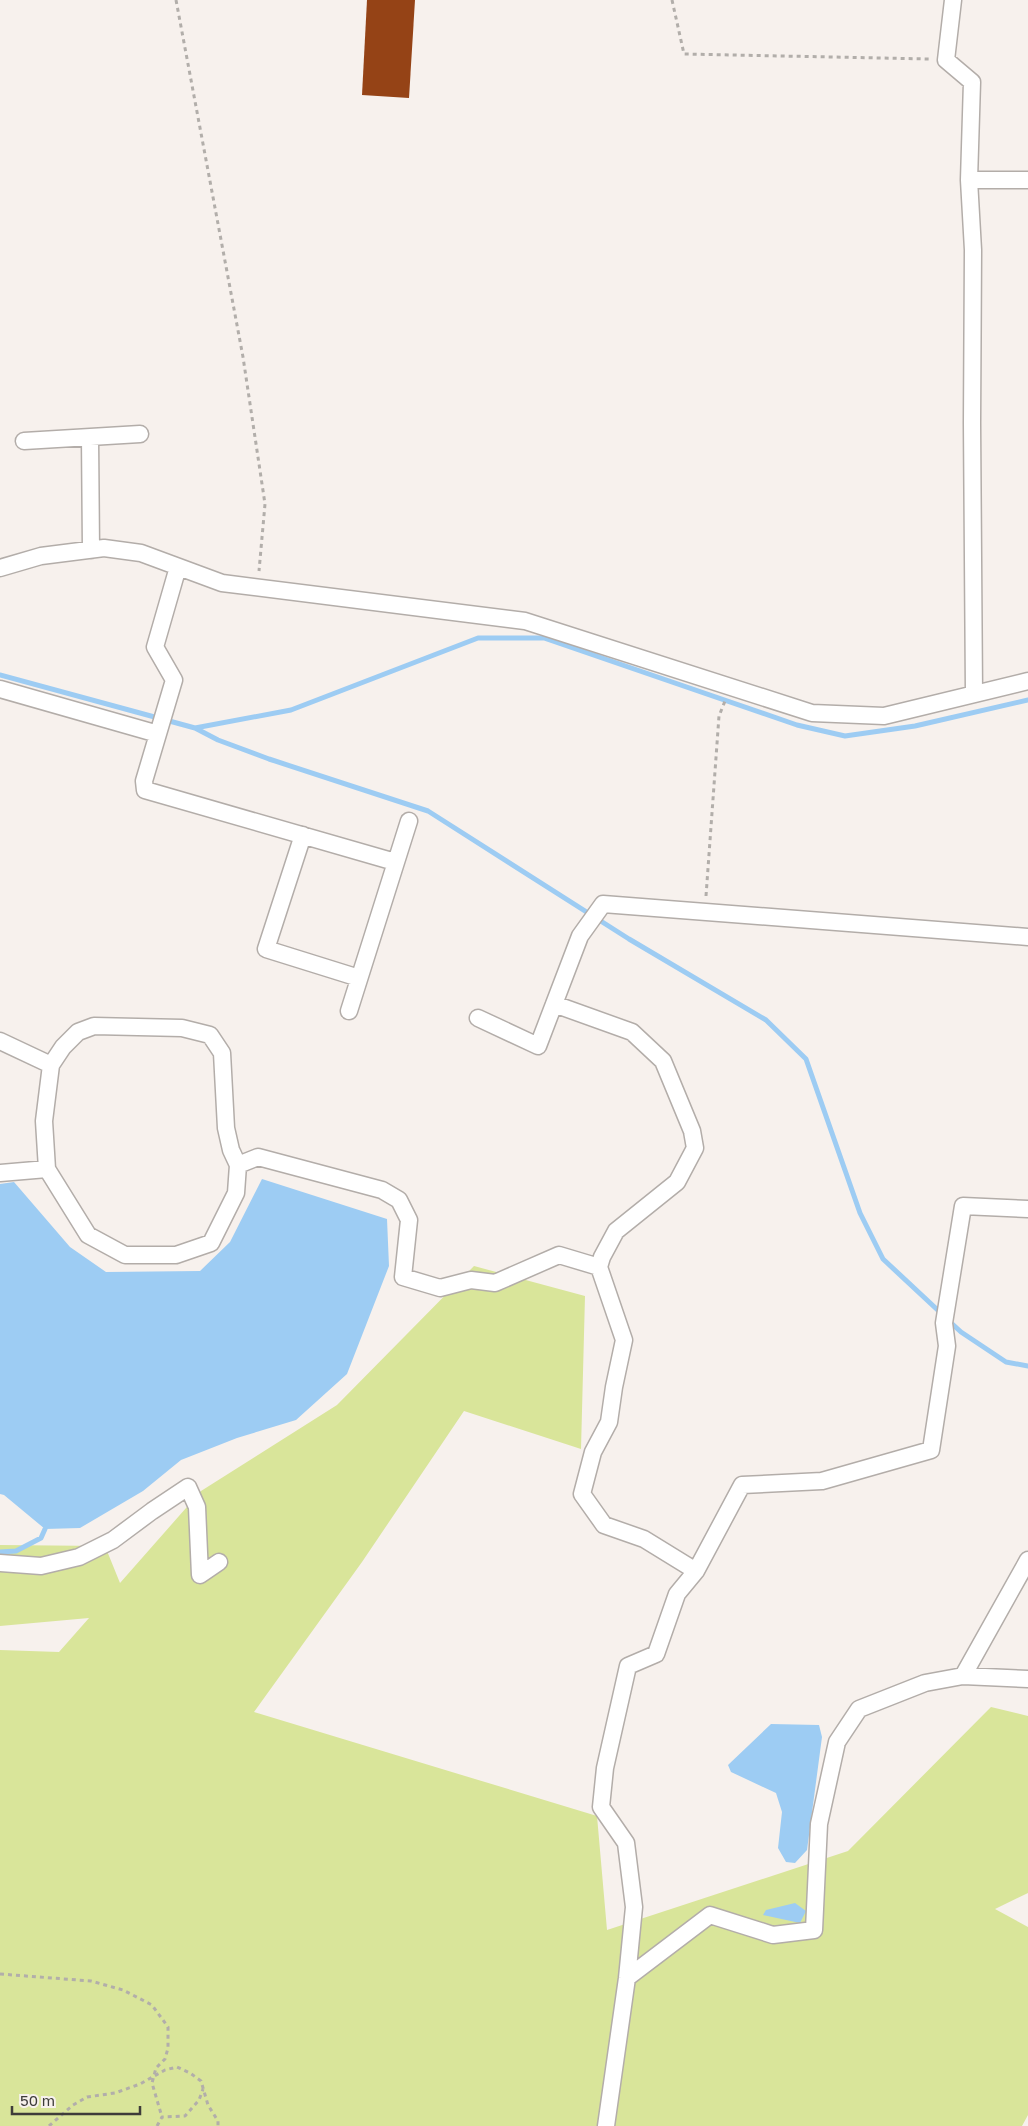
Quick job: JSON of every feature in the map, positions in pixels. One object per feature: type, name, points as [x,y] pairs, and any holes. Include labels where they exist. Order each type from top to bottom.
[{"type":"street","points":[[953,0],[946,60],[972,82],[969,180],[973,250],[974,693]]},
{"type":"street","points":[[969,180],[1028,180]]},
{"type":"street","points":[[24,441],[140,434]]},
{"type":"street","points":[[90,437],[91,550]]},
{"type":"street","points":[[0,568],[41,556],[104,548],[141,554],[222,583],[526,621],[812,713],[884,716],[974,693],[1028,682]]},
{"type":"street","points":[[178,567],[155,647],[174,680],[144,781],[145,790],[395,862]]},
{"type":"street","points":[[0,689],[158,734]]},
{"type":"street","points":[[349,1011],[409,820]]},
{"type":"street","points":[[303,835],[266,949],[359,978]]},
{"type":"street","points":[[478,1018],[538,1046],[580,936],[603,904],[705,910],[1028,937]]},
{"type":"street","points":[[554,1004],[632,1032],[663,1061],[692,1131],[695,1148],[677,1182],[616,1231],[602,1257],[599,1267],[624,1340],[609,1422],[593,1452],[582,1494],[604,1525],[644,1539],[696,1571]]},
{"type":"street","points":[[94,1026],[182,1028],[210,1035],[222,1053],[226,1128],[231,1150],[238,1164],[236,1193],[211,1244],[176,1255],[125,1255],[88,1235],[47,1169],[44,1120],[51,1065],[63,1047],[78,1032],[94,1026]]},
{"type":"street","points":[[0,1041],[51,1065]]},
{"type":"street","points":[[238,1164],[258,1157],[382,1190],[399,1200],[409,1220],[403,1277],[440,1288],[471,1280],[494,1283],[559,1255],[599,1267]]},
{"type":"street","points":[[0,1173],[47,1169]]},
{"type":"street","points":[[606,2126],[627,1978],[634,1907],[626,1843],[601,1807],[605,1768],[628,1666],[656,1654],[677,1594],[696,1571],[742,1485],[822,1481],[931,1450],[947,1346],[944,1323],[963,1206],[1028,1209]]},
{"type":"street","points":[[0,1563],[41,1566],[79,1557],[113,1540],[188,1487],[197,1507],[200,1575],[219,1562]]},
{"type":"street","points":[[963,1676],[1028,1560]]},
{"type":"street","points":[[627,1978],[710,1915],[773,1935],[814,1930],[819,1824],[836,1742],[859,1709],[925,1683],[963,1676],[1028,1679]]},
{"type":"path","points":[[176,0],[243,357],[265,504],[258,587]]},
{"type":"path","points":[[672,0],[684,54],[946,60]]},
{"type":"path","points":[[705,910],[719,716]]},
{"type":"path","points":[[0,1974],[91,1981],[124,1990],[152,2005],[168,2027],[168,2048],[165,2058],[156,2068],[153,2076],[154,2091],[162,2117],[157,2126]]},
{"type":"path","points":[[49,2126],[73,2105],[87,2097],[115,2093],[165,2070],[177,2067],[201,2081],[208,2105],[218,2126]]},
{"type":"path","points":[[162,2117],[185,2116],[198,2100],[203,2089]]},
{"type":"green space","points":[[474,1266],[585,1296],[581,1449],[464,1411],[362,1562],[254,1712],[597,1816],[607,1930],[848,1851],[991,1707],[1028,1716],[1028,1893],[995,1909],[1028,1927],[1028,2115],[1022,2126],[0,2126],[0,1650],[59,1652],[89,1618],[0,1626],[0,1545],[105,1546],[120,1583],[201,1491],[337,1405]]},
{"type":"water","points":[[262,1179],[387,1219],[389,1266],[347,1374],[296,1420],[237,1438],[181,1460],[143,1491],[80,1528],[45,1529],[4,1495],[0,1494],[0,1184],[14,1182],[70,1247],[106,1272],[200,1271],[230,1242]]},
{"type":"water","points":[[771,1724],[819,1725],[822,1737],[807,1850],[795,1863],[786,1862],[778,1848],[782,1812],[776,1793],[731,1772],[728,1765]]},
{"type":"water","points":[[795,1903],[806,1911],[800,1923],[763,1915],[766,1910]]},
{"type":"building","points":[[367,0],[415,0],[409,98],[362,95]]},
{"type":"waterway","points":[[195,728],[291,710],[478,638],[544,638],[797,725],[845,736],[915,726],[1028,700]]},
{"type":"waterway","points":[[0,675],[195,728],[218,740],[269,759],[428,811],[629,939],[766,1020],[806,1059],[860,1213],[883,1259],[943,1315]]},
{"type":"waterway","points":[[949,1321],[961,1332],[1006,1362],[1028,1366]]},
{"type":"waterway","points":[[0,1552],[16,1551],[41,1538],[45,1529]]}]
